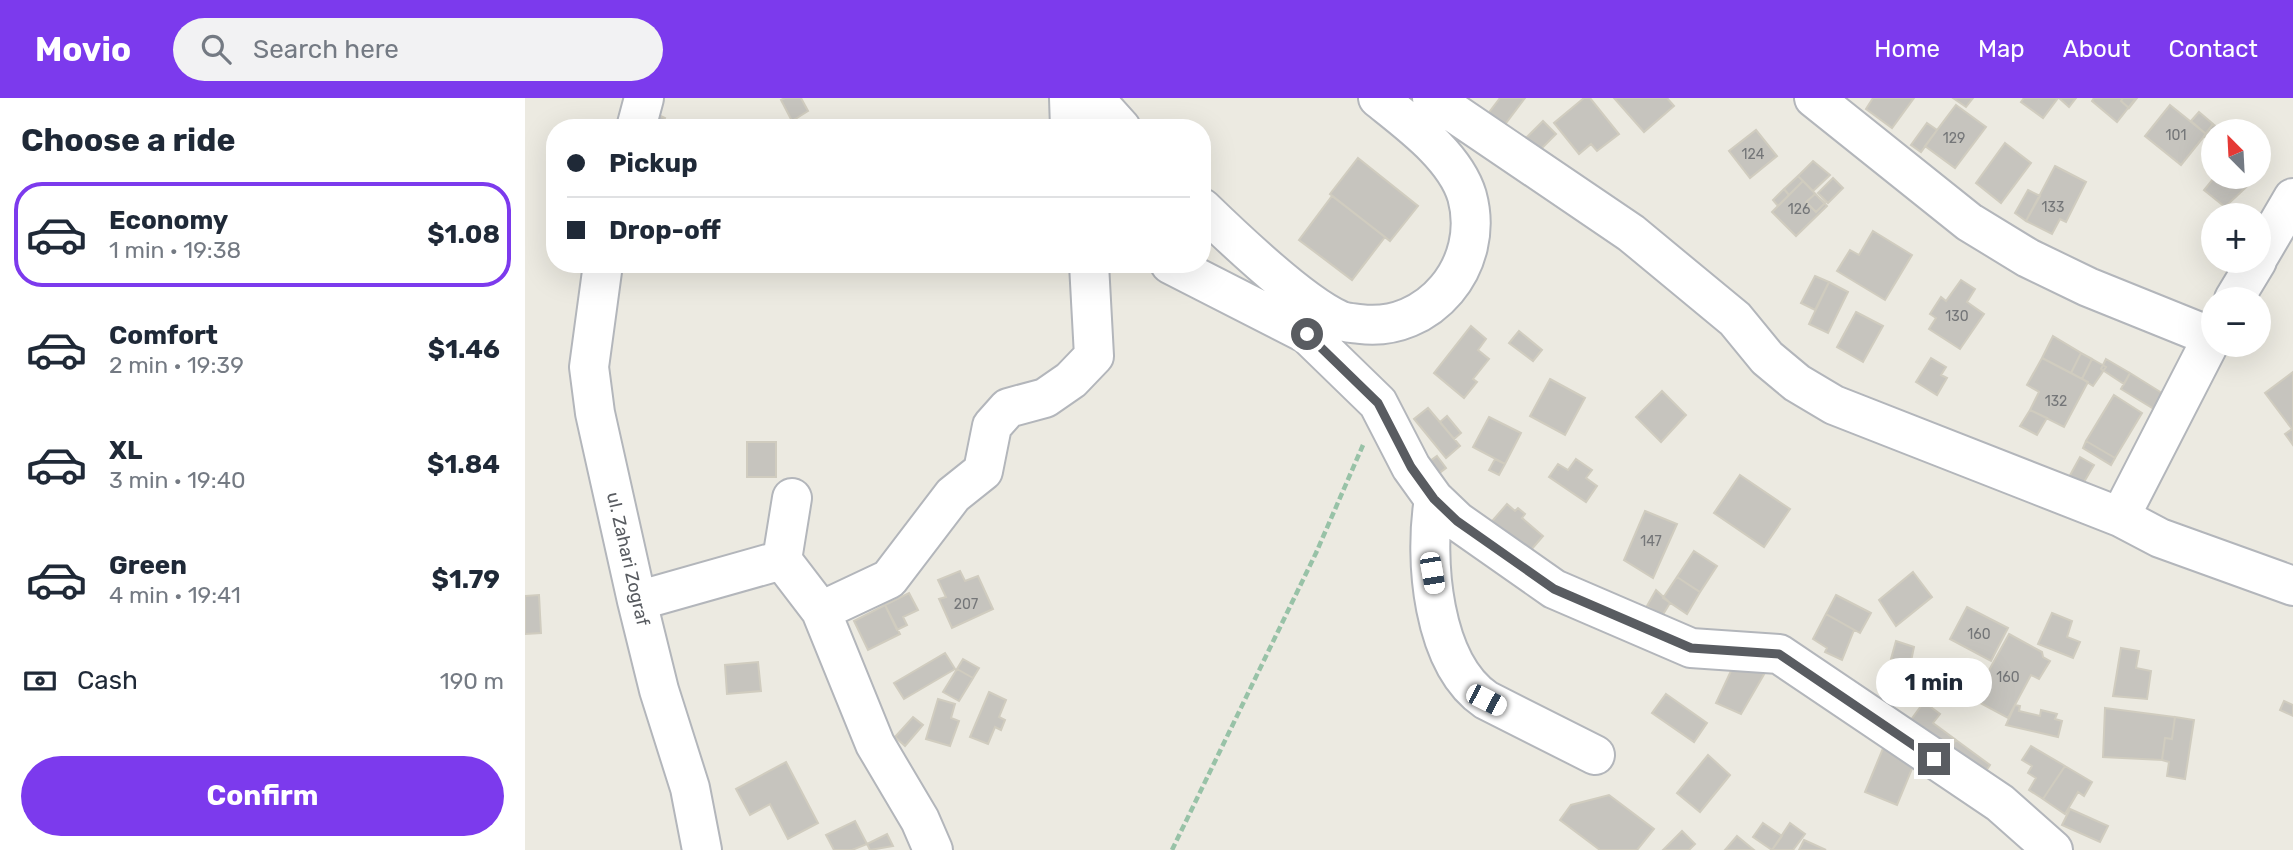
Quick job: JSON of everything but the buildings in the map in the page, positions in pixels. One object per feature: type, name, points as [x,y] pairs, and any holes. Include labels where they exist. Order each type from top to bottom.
[{"type":"street","points":[[638,119],[644,98]]},
{"type":"street","points":[[1069,98],[1070,119]]},
{"type":"street","points":[[1094,98],[1113,119]]},
{"type":"street","points":[[1211,216],[1295,290],[1340,321],[1382,327],[1415,316],[1448,291],[1465,258],[1471,229],[1467,196],[1451,168],[1413,127],[1378,98]]},
{"type":"street","points":[[1432,98],[1631,233],[1735,319],[1767,358],[1797,383],[1834,405],[2120,517],[2160,538],[2293,586]]},
{"type":"street","points":[[1814,98],[1969,222],[2017,251],[2088,287],[2201,330]]},
{"type":"street","points":[[2271,236],[2293,198]]},
{"type":"street","name":"ul. Zahari Zograf","points":[[602,273],[589,367],[595,413],[637,601],[659,690],[690,788],[702,850]]},
{"type":"street","points":[[821,611],[889,579],[953,495],[983,471],[992,426],[1008,408],[1045,398],[1072,380],[1094,356],[1089,273]]},
{"type":"street","points":[[1189,273],[1307,334],[1378,403],[1411,467],[1434,499],[1457,521],[1554,589],[1691,648],[1779,654],[2000,803],[2053,850]]},
{"type":"street","points":[[2120,517],[2202,357]]},
{"type":"street","points":[[792,498],[782,560],[821,611],[876,744],[920,820],[933,850]]},
{"type":"street","points":[[1434,499],[1428,550],[1444,642],[1460,676],[1471,690],[1486,700],[1595,755]]},
{"type":"street","points":[[637,601],[782,560]]},
{"type":"path","points":[[1172,850],[1316,553],[1378,403]]},
{"type":"route","points":[[1307,334],[1378,403],[1411,467],[1434,499],[1457,521],[1554,589],[1691,648],[1779,654],[1934,759]]}]
